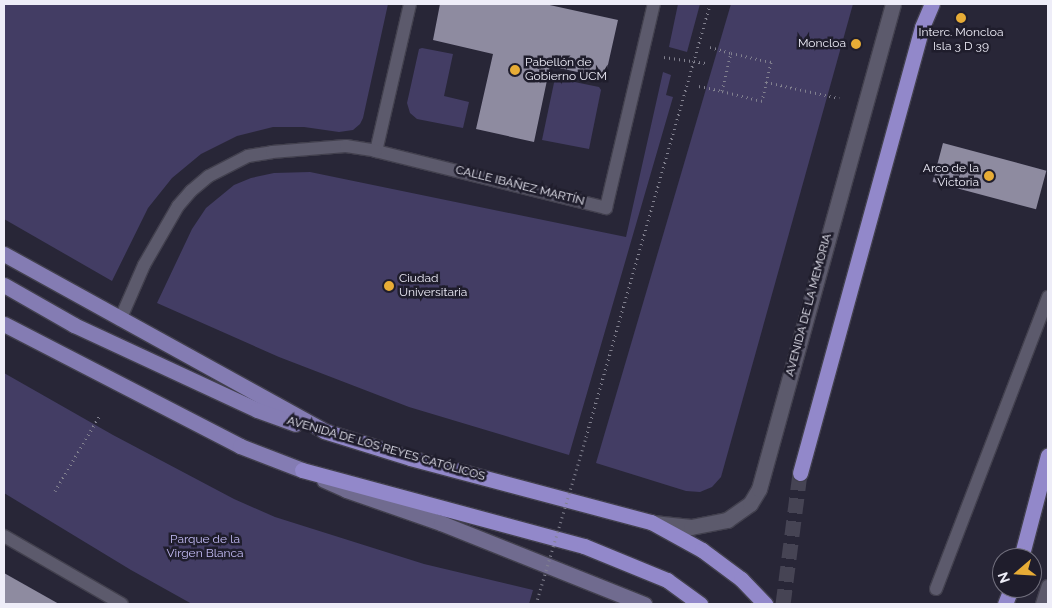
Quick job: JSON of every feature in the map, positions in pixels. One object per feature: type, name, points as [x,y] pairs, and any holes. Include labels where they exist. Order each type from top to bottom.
[{"type":"highway","points":[[800,473],[922,27],[932,4]]},
{"type":"highway","name":"AVENIDA DE LOS REYES CATÓLICOS","points":[[324,431],[410,458],[651,522],[702,550],[741,579],[765,604]]},
{"type":"highway","points":[[1024,548],[1048,455]]},
{"type":"highway","points":[[302,470],[584,546],[667,580],[700,604]]},
{"type":"main road","points":[[4,254],[120,320],[324,431]]},
{"type":"main road","name":"AVENIDA DE LOS REYES CATÓLICOS","points":[[4,285],[74,325],[257,410],[292,423],[324,431]]},
{"type":"main road","points":[[4,324],[240,446],[302,470],[346,490],[441,523],[644,604]]},
{"type":"street","name":"AVENIDA DE LA MEMORIA","points":[[651,522],[691,527],[727,520],[750,504],[759,489],[893,4]]},
{"type":"lane","points":[[120,320],[144,265],[178,206],[191,191],[209,176],[248,156],[272,152],[346,146],[376,151],[410,4]]},
{"type":"lane","name":"CALLE IBÁÑEZ MARTÍN","points":[[376,151],[606,208],[654,4]]},
{"type":"lane","points":[[936,588],[1048,297]]},
{"type":"lane","points":[[4,536],[122,604]]},
{"type":"lane","points":[[1042,604],[1048,586]]},
{"type":"path","points":[[536,604],[586,437],[710,4]]},
{"type":"path","points":[[699,86],[762,101],[771,62],[710,47]]},
{"type":"path","points":[[722,91],[731,52]]},
{"type":"path","points":[[766,82],[839,98]]},
{"type":"path","points":[[55,491],[100,415]]},
{"type":"green space","points":[[4,4],[388,4],[363,118],[360,124],[353,130],[339,132],[304,127],[273,127],[237,136],[201,154],[172,178],[148,208],[112,281],[4,219]]},
{"type":"green space","points":[[678,4],[700,4],[687,52],[669,47]]},
{"type":"green space","points":[[731,4],[853,4],[721,477],[712,487],[700,492],[686,491],[596,463]]},
{"type":"green space","points":[[419,49],[453,54],[444,96],[469,102],[463,128],[417,119],[410,113],[407,103]]},
{"type":"green space","points":[[663,72],[671,75],[666,95],[673,97],[569,455],[409,407],[279,357],[157,303],[192,229],[206,208],[234,185],[251,178],[274,173],[310,172],[626,237]]},
{"type":"green space","points":[[555,78],[599,87],[601,90],[589,149],[542,140]]},
{"type":"green space","name":"Parque de la Virgen Blanca","points":[[4,373],[113,435],[234,499],[275,517],[424,564],[533,590],[529,604],[192,604],[131,570],[4,493]]},
{"type":"building","name":"Pabellón de Gobierno UCM","points":[[440,4],[545,4],[618,20],[605,78],[550,66],[534,142],[476,129],[493,54],[433,40]]},
{"type":"building","name":"Arco de la Victoria","points":[[943,143],[1046,171],[1036,209],[933,182]]},
{"type":"building","points":[[4,573],[59,604],[4,604]]},
{"type":"tunnel","points":[[783,604],[800,473]]},
{"type":"place","name":"Interc. Moncloa Isla 3 D 39","points":[[961,18]]},
{"type":"place","name":"Moncloa","points":[[856,44]]},
{"type":"place","name":"Pabellón de Gobierno UCM","points":[[515,70]]},
{"type":"place","name":"Arco de la Victoria","points":[[989,176]]},
{"type":"place","name":"Ciudad Universitaria","points":[[389,286]]}]
